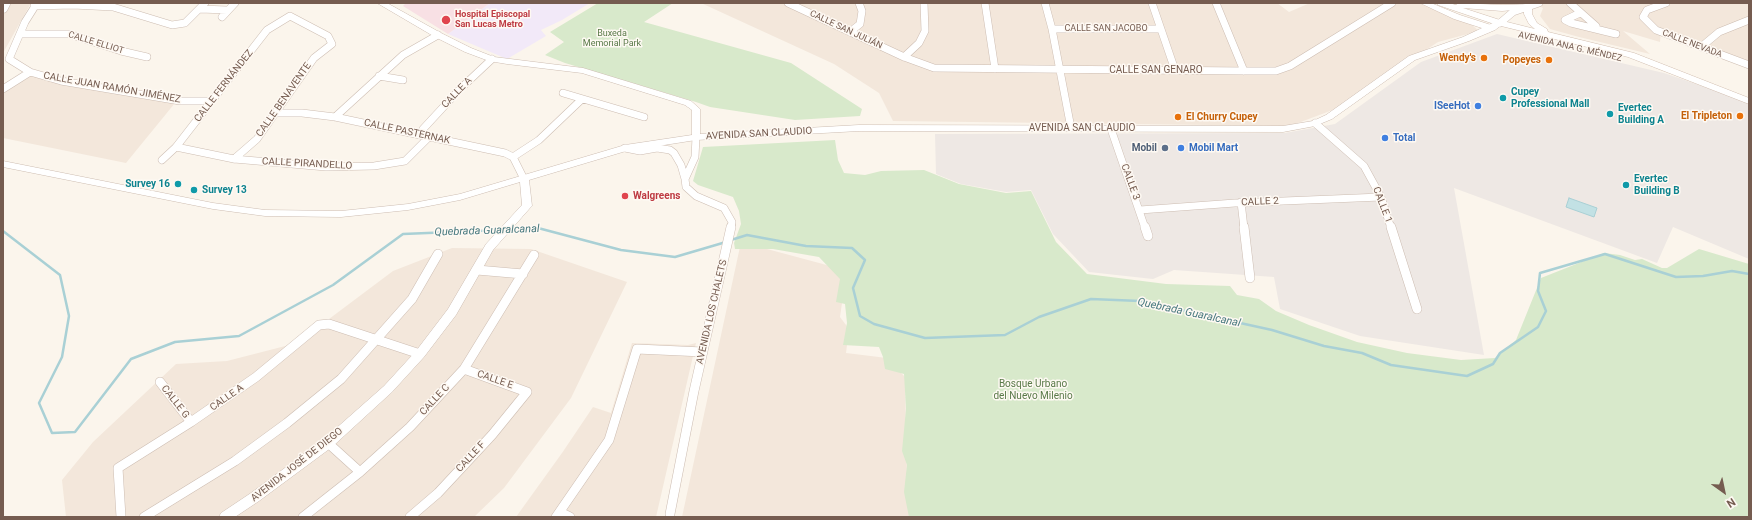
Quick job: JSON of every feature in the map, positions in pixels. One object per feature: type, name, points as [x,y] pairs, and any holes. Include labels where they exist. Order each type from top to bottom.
[{"type":"main road","name":"AVENIDA ANA G. MÉNDEZ","points":[[1424,3],[1457,17],[1492,28],[1607,55],[1649,63]]},
{"type":"main road","name":"AVENIDA ANA G. MÉNDEZ","points":[[1441,3],[1500,23],[1612,50],[1679,73],[1749,101]]},
{"type":"main road","points":[[1450,3],[1502,8],[1529,6],[1528,14],[1533,24],[1545,31],[1564,38]]},
{"type":"street","points":[[35,4],[113,7],[172,25],[185,22],[200,9],[204,3]]},
{"type":"street","points":[[222,17],[235,3]]},
{"type":"street","points":[[381,3],[412,19],[438,35],[468,50],[492,59],[583,71],[688,103],[696,109],[696,137],[695,156],[685,178]]},
{"type":"street","name":"CALLE SAN JULIÁN","points":[[788,3],[904,57]]},
{"type":"street","points":[[850,32],[860,24],[862,11],[858,3]]},
{"type":"street","points":[[904,57],[919,43],[925,31],[924,3]]},
{"type":"street","points":[[985,3],[995,69]]},
{"type":"street","points":[[1045,3],[1052,29],[1071,128]]},
{"type":"street","points":[[1152,3],[1175,70]]},
{"type":"street","points":[[1216,3],[1244,71]]},
{"type":"street","name":"CALLE SAN GENARO","points":[[904,57],[934,68],[1276,71],[1290,66],[1392,3]]},
{"type":"street","points":[[1500,23],[1513,12],[1539,3]]},
{"type":"street","points":[[1570,3],[1596,26],[1593,28]]},
{"type":"street","name":"CALLE NEVADA","points":[[1666,3],[1647,10],[1643,17],[1656,30],[1749,65]]},
{"type":"street","name":"CALLE JUAN RAMÓN JIMÉNEZ","points":[[35,4],[8,59],[30,72],[61,81],[180,101],[211,101]]},
{"type":"street","points":[[200,9],[227,10]]},
{"type":"street","points":[[1580,13],[1566,20],[1571,24],[1616,34]]},
{"type":"street","name":"CALLE FERNÁNDEZ","points":[[162,160],[176,147],[267,30],[290,16]]},
{"type":"street","name":"CALLE BENAVENTE","points":[[234,159],[257,139],[314,58],[332,44],[328,36],[290,16]]},
{"type":"street","points":[[1701,47],[1719,32],[1749,20]]},
{"type":"street","name":"AVENIDA SAN CLAUDIO","points":[[3,164],[213,206],[265,213],[341,214],[408,207],[460,197],[625,148],[696,137],[859,128],[1282,129],[1315,123],[1334,114],[1412,58],[1492,28],[1500,23]]},
{"type":"street","name":"CALLE SAN JACOBO","points":[[1052,29],[1160,29]]},
{"type":"street","name":"CALLE ELLIOT","points":[[20,34],[69,34],[121,51],[147,57]]},
{"type":"street","points":[[335,117],[403,55],[438,35]]},
{"type":"street","name":"CALLE A","points":[[423,129],[460,89],[492,59]]},
{"type":"street","points":[[3,89],[30,72]]},
{"type":"street","points":[[379,76],[403,80]]},
{"type":"street","points":[[563,93],[644,117]]},
{"type":"street","points":[[524,178],[513,157],[539,140],[582,98]]},
{"type":"street","name":"CALLE PASTERNAK","points":[[276,113],[302,113],[335,117],[505,153],[513,157]]},
{"type":"street","points":[[628,121],[634,114]]},
{"type":"street","name":"CALLE 1","points":[[1315,123],[1364,166],[1381,197],[1417,309]]},
{"type":"street","name":"CALLE 3","points":[[1111,128],[1148,236]]},
{"type":"street","name":"CALLE PIRANDELLO","points":[[176,147],[234,159],[326,167],[374,166],[405,161],[429,137]]},
{"type":"street","name":"AVENIDA LOS CHALETS","points":[[625,148],[640,151],[657,148],[670,150],[674,153],[681,165],[686,187],[696,196],[724,208],[732,222],[703,352],[670,514]]},
{"type":"street","name":"AVENIDA JOSÉ DE DIEGO","points":[[225,517],[256,497],[328,443],[388,389],[420,354],[452,312],[490,247],[527,206],[524,178]]},
{"type":"street","name":"CALLE 2","points":[[1140,210],[1241,202],[1381,197]]},
{"type":"street","points":[[1241,202],[1250,278]]},
{"type":"street","points":[[144,517],[235,461],[287,423],[341,378],[378,340],[412,299],[438,254]]},
{"type":"street","name":"CALLE C","points":[[303,517],[360,472],[410,427],[464,369],[534,255]]},
{"type":"street","points":[[476,270],[523,274]]},
{"type":"street","name":"CALLE A","points":[[121,517],[118,468],[191,422],[256,378],[319,326],[329,324],[420,354]]},
{"type":"street","points":[[570,517],[558,514],[609,440],[637,350],[703,352]]},
{"type":"street","name":"CALLE E","points":[[464,369],[527,392]]},
{"type":"street","name":"CALLE G","points":[[160,382],[191,422]]},
{"type":"street","name":"CALLE F","points":[[410,517],[438,493],[492,435],[527,392]]},
{"type":"street","points":[[328,443],[360,472]]},
{"type":"shaded area","points":[[3,3],[31,3],[3,53]]},
{"type":"shaded area","name":"Hospital Episcopal San Lucas Metro","points":[[406,3],[490,3],[448,34],[403,6]]},
{"type":"shaded area","points":[[490,3],[590,3],[562,20],[541,30],[546,36],[507,59],[448,34]]},
{"type":"shaded area","points":[[701,3],[1277,3],[1289,12],[1310,3],[1418,3],[1472,25],[1479,31],[1438,42],[1338,108],[1290,126],[893,121],[879,93],[834,64]]},
{"type":"shaded area","points":[[1533,3],[1749,3],[1749,62],[1661,30],[1660,42],[1623,31],[1650,54],[1579,37],[1550,29],[1540,16],[1543,8]]},
{"type":"shaded area","points":[[1497,34],[1664,73],[1749,102],[1749,259],[1673,227],[1657,263],[1454,188],[1484,355],[1360,336],[1280,309],[1274,277],[1174,270],[1153,279],[1089,272],[1053,234],[1031,190],[1006,192],[961,184],[936,174],[935,134],[1285,133],[1335,124],[1421,62]]},
{"type":"shaded area","points":[[32,75],[175,103],[126,163],[3,138],[3,93]]},
{"type":"shaded area","points":[[741,242],[834,267],[845,282],[840,317],[849,329],[846,353],[887,358],[905,377],[907,476],[911,517],[682,517]]},
{"type":"shaded area","points":[[452,248],[531,249],[627,282],[571,398],[504,488],[474,517],[66,517],[62,480],[93,442],[176,364],[227,361],[297,343],[393,271]]},
{"type":"shaded area","points":[[632,343],[688,345],[696,343],[656,517],[516,517],[593,407],[611,413]]},
{"type":"green space","name":"Buxeda Memorial Park","points":[[598,3],[673,3],[644,22],[791,63],[862,109],[860,116],[795,120],[710,107],[565,63],[545,55],[564,42],[550,32]]},
{"type":"green space","name":"Bosque Urbano del Nuevo Milenio","points":[[835,140],[838,160],[844,173],[865,175],[881,171],[924,170],[959,184],[1006,193],[1031,191],[1056,242],[1087,274],[1166,284],[1230,286],[1237,295],[1259,299],[1276,311],[1309,325],[1357,342],[1407,353],[1461,360],[1495,358],[1516,340],[1541,278],[1604,253],[1620,255],[1635,260],[1642,259],[1662,268],[1667,268],[1699,249],[1749,264],[1749,517],[909,517],[904,492],[907,465],[902,451],[906,409],[904,374],[885,369],[883,357],[879,347],[843,345],[847,323],[845,304],[836,302],[840,279],[819,257],[773,249],[735,249],[734,243],[741,224],[739,211],[733,197],[698,185],[693,181],[703,147]]},
{"type":"water","points":[[1569,198],[1597,208],[1594,217],[1566,207]]},
{"type":"waterway","name":"Quebrada Guaralcanal","points":[[508,230],[538,228],[621,250],[675,257],[726,242]]},
{"type":"waterway","name":"Quebrada Guaralcanal","points":[[3,231],[60,275],[69,316],[62,357],[39,403],[52,433],[75,432],[131,359],[175,342],[239,336],[333,285],[403,234],[501,230]]},
{"type":"waterway","name":"Quebrada Guaralcanal","points":[[731,240],[747,235],[806,246],[852,248],[865,260],[853,288],[860,316],[874,324],[925,338],[1005,335],[1039,317],[1091,299],[1140,301],[1272,330],[1324,346],[1362,353],[1391,365],[1467,376],[1493,364],[1500,353],[1538,327],[1546,311],[1538,291],[1540,273],[1605,254],[1676,277],[1703,276],[1732,271],[1749,274]]},
{"type":"place","name":"Hospital Episcopal San Lucas Metro","points":[[446,20]]},
{"type":"place","name":"Wendy's","points":[[1484,58]]},
{"type":"place","name":"Popeyes","points":[[1549,60]]},
{"type":"place","name":"Cupey Professional Mall","points":[[1503,98]]},
{"type":"place","name":"ISeeHot","points":[[1478,106]]},
{"type":"place","name":"Evertec Building A","points":[[1610,114]]},
{"type":"place","name":"El Tripleton","points":[[1740,116]]},
{"type":"place","name":"El Churry Cupey","points":[[1178,117]]},
{"type":"place","name":"Total","points":[[1385,138]]},
{"type":"place","name":"Mobil","points":[[1165,148]]},
{"type":"place","name":"Mobil Mart","points":[[1181,148]]},
{"type":"place","name":"Survey 16","points":[[178,184]]},
{"type":"place","name":"Evertec Building B","points":[[1626,185]]},
{"type":"place","name":"Survey 13","points":[[194,190]]},
{"type":"place","name":"Walgreens","points":[[625,196]]}]
